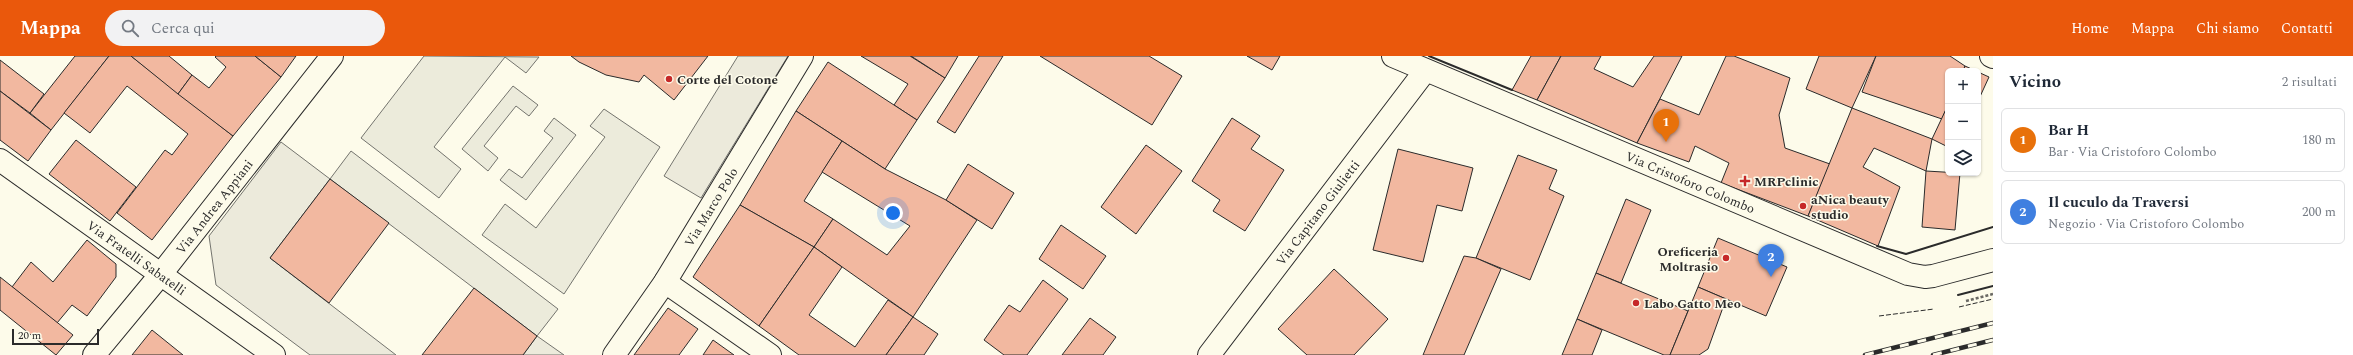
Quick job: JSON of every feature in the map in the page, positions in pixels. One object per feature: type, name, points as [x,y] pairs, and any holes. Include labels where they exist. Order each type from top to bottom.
[{"type":"street","name":"Via Andrea Appiani","points":[[94,355],[161,274],[332,56]]},
{"type":"street","name":"Via Marco Polo","points":[[614,355],[665,282],[802,56]]},
{"type":"street","name":"Via Cristoforo Colombo","points":[[1393,56],[1425,71],[1908,274],[1925,277],[1932,276],[1993,260]]},
{"type":"street","name":"Via Capitano Giulietti","points":[[1209,355],[1425,71]]},
{"type":"street","name":"Via Fratelli Sabatelli","points":[[0,160],[274,355]]},
{"type":"street","points":[[665,282],[770,355]]},
{"type":"path","points":[[1966,301],[1993,294]]},
{"type":"shaded area","points":[[424,56],[539,57],[526,73],[505,57],[434,147],[461,169],[439,198],[361,138]]},
{"type":"shaded area","points":[[738,56],[788,56],[701,198],[664,176]]},
{"type":"shaded area","points":[[513,86],[538,105],[529,116],[516,106],[484,146],[498,158],[488,171],[462,149]]},
{"type":"shaded area","points":[[604,109],[660,147],[564,294],[482,235],[505,204],[536,228],[605,137],[590,126]]},
{"type":"shaded area","points":[[554,118],[576,135],[526,200],[500,180],[509,169],[522,178],[553,138],[544,131]]},
{"type":"shaded area","points":[[281,142],[330,179],[270,258],[396,355],[310,355],[216,285],[209,236]]},
{"type":"shaded area","points":[[351,151],[558,309],[537,336],[330,179]]},
{"type":"shaded area","points":[[537,336],[564,355],[523,355]]},
{"type":"building","points":[[75,56],[109,56],[51,130],[30,113]]},
{"type":"building","points":[[109,56],[131,56],[233,136],[152,240],[117,213],[165,150],[172,155],[188,134],[127,86],[90,133],[64,113]]},
{"type":"building","points":[[131,56],[169,56],[192,75],[178,94]]},
{"type":"building","points":[[255,56],[281,77],[233,136],[178,94],[192,75],[209,88],[226,67],[215,57]]},
{"type":"building","points":[[255,56],[296,56],[281,77]]},
{"type":"building","name":"Corte del Cotone","points":[[571,56],[708,56],[674,100],[644,75],[639,82],[606,75],[579,62]]},
{"type":"building","points":[[861,56],[910,56],[945,78],[917,120],[894,105],[908,84]]},
{"type":"building","points":[[911,56],[958,56],[945,78]]},
{"type":"building","points":[[979,56],[1003,56],[955,133],[937,122]]},
{"type":"building","points":[[1040,56],[1149,56],[1182,76],[1152,125]]},
{"type":"building","points":[[1247,56],[1280,56],[1272,70]]},
{"type":"building","points":[[1531,56],[1561,56],[1537,100],[1512,90]]},
{"type":"building","points":[[1561,56],[1601,56],[1594,69],[1633,87],[1654,56],[1682,56],[1637,143],[1537,100]]},
{"type":"building","points":[[1726,56],[1734,56],[1790,78],[1779,115],[1785,148],[1830,164],[1808,216],[1721,183],[1729,163],[1695,146],[1689,162],[1637,143],[1660,99],[1699,115]]},
{"type":"building","points":[[1819,56],[1876,56],[1852,108],[1806,89]]},
{"type":"building","points":[[1876,56],[1950,56],[1965,66],[1964,68],[1945,68],[1945,112],[1942,119],[1862,92]]},
{"type":"building","points":[[0,60],[44,94],[30,113],[0,91]]},
{"type":"building","points":[[828,62],[917,120],[885,169],[796,111]]},
{"type":"building","points":[[1981,73],[1989,77],[1981,94]]},
{"type":"building","points":[[0,91],[51,130],[28,161],[0,140]]},
{"type":"building","points":[[1852,108],[1932,139],[1926,171],[1874,148],[1863,167],[1900,187],[1878,246],[1808,216]]},
{"type":"building","points":[[796,111],[842,141],[804,201],[833,219],[814,247],[740,205]]},
{"type":"building","points":[[1945,111],[1945,146],[1932,139]]},
{"type":"building","points":[[1232,118],[1260,136],[1251,149],[1284,170],[1245,231],[1213,211],[1220,200],[1192,181]]},
{"type":"building","points":[[76,140],[136,187],[110,221],[49,174]]},
{"type":"building","points":[[842,141],[885,169],[946,200],[977,220],[913,317],[814,247],[833,219],[887,255],[910,226],[822,172]]},
{"type":"building","points":[[1146,145],[1182,171],[1136,234],[1101,207]]},
{"type":"building","points":[[1398,149],[1473,168],[1462,211],[1437,205],[1423,262],[1373,250]]},
{"type":"building","points":[[1518,155],[1557,170],[1549,189],[1564,196],[1530,280],[1476,258]]},
{"type":"building","points":[[968,164],[1014,193],[992,229],[946,200]]},
{"type":"building","points":[[1926,171],[1945,172],[1945,176],[1960,176],[1955,230],[1922,227]]},
{"type":"building","points":[[330,179],[389,223],[329,303],[270,258]]},
{"type":"building","points":[[1626,199],[1651,210],[1621,283],[1596,273]]},
{"type":"building","points":[[740,205],[814,247],[759,326],[693,277]]},
{"type":"building","points":[[1061,225],[1106,256],[1083,289],[1039,259]]},
{"type":"building","points":[[1718,238],[1787,267],[1766,316],[1698,287]]},
{"type":"building","points":[[87,240],[116,264],[116,277],[87,316],[72,305],[57,323],[12,287],[31,262],[53,282]]},
{"type":"building","points":[[814,247],[842,267],[809,315],[855,347],[888,300],[913,317],[886,355],[799,355],[759,326]]},
{"type":"building","points":[[1464,256],[1476,258],[1501,269],[1464,355],[1423,355]]},
{"type":"building","points":[[1334,269],[1388,319],[1354,355],[1307,355],[1278,329]]},
{"type":"building","points":[[1596,273],[1688,311],[1670,355],[1664,355],[1577,319]]},
{"type":"building","points":[[0,277],[73,335],[56,355],[0,310]]},
{"type":"building","points":[[1043,280],[1068,299],[1027,355],[1004,355],[984,340],[1009,305],[1020,312]]},
{"type":"building","points":[[1698,287],[1726,299],[1708,349],[1699,355],[1670,355]]},
{"type":"building","points":[[474,288],[537,336],[523,355],[422,355]]},
{"type":"building","points":[[668,308],[698,329],[679,355],[634,355]]},
{"type":"building","points":[[913,317],[938,334],[924,355],[886,355]]},
{"type":"building","points":[[1090,318],[1116,337],[1103,355],[1062,355]]},
{"type":"building","points":[[1577,319],[1602,330],[1592,355],[1562,355]]},
{"type":"building","points":[[152,330],[183,355],[132,355]]},
{"type":"building","points":[[713,340],[734,355],[703,355]]},
{"type":"railway","points":[[1865,355],[1993,323]]},
{"type":"railway","points":[[1933,355],[1993,340]]},
{"type":"fence","points":[[1959,307],[1993,299]]},
{"type":"fence","points":[[1879,316],[1934,309]]},
{"type":"wall","points":[[1429,56],[1512,90]]},
{"type":"wall","points":[[1877,246],[1906,254],[1993,227]]},
{"type":"wall","points":[[1958,295],[1993,286]]},
{"type":"place","name":"Corte del Cotone","points":[[669,79]]},
{"type":"place","name":"Bar H","points":[[1666,142]]},
{"type":"place","name":"MRPclinic","points":[[1745,181]]},
{"type":"place","name":"aNica beauty studio","points":[[1803,206]]},
{"type":"place","name":"Oreficeria Moltrasio","points":[[1726,258]]},
{"type":"place","name":"Il cuculo da Traversi","points":[[1771,277]]},
{"type":"place","name":"Labo Gatto Meo","points":[[1636,303]]}]
